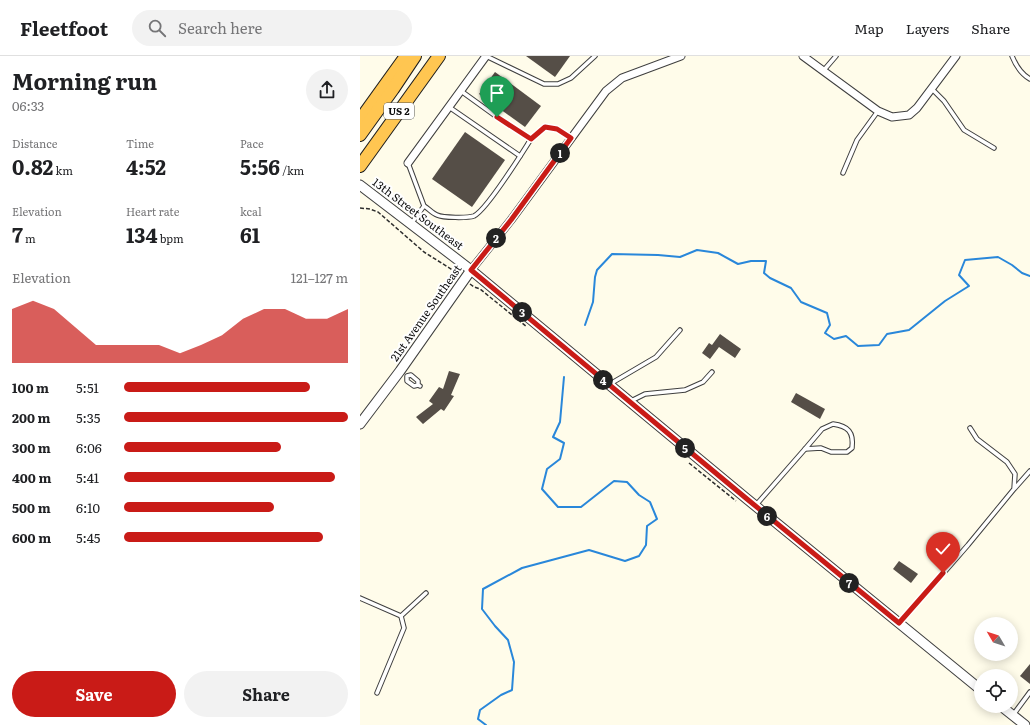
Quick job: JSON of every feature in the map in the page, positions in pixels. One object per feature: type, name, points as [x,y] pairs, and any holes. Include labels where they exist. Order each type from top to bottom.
[{"type":"highway","name":"US 2","points":[[360,120],[406,56]]},
{"type":"highway","points":[[360,135],[415,56]]},
{"type":"highway","name":"US 2","points":[[360,166],[439,56]]},
{"type":"street","points":[[408,163],[486,56]]},
{"type":"street","name":"21st Avenue Southeast","points":[[360,424],[403,374],[471,270],[511,220],[606,91],[622,78],[681,56]]},
{"type":"street","points":[[803,56],[878,111],[892,118],[909,115],[917,108],[956,56]]},
{"type":"street","name":"13th Street Southeast","points":[[360,185],[471,270],[755,506],[974,684]]},
{"type":"street","points":[[1008,713],[1024,725]]},
{"type":"lane","points":[[486,56],[544,84],[558,84],[571,78],[595,56]]},
{"type":"lane","points":[[824,70],[836,56]]},
{"type":"lane","points":[[1012,56],[1017,67],[1030,79]]},
{"type":"lane","points":[[931,88],[944,101],[964,130],[994,148]]},
{"type":"lane","points":[[461,91],[531,139]]},
{"type":"lane","points":[[450,107],[520,156]]},
{"type":"lane","points":[[843,173],[857,140],[878,111]]},
{"type":"lane","points":[[408,163],[424,206],[437,215],[459,217],[474,216],[500,186],[531,139],[545,127],[557,129],[571,138]]},
{"type":"lane","points":[[410,224],[424,206]]},
{"type":"lane","points":[[609,384],[656,357],[680,330]]},
{"type":"lane","points":[[630,401],[645,394],[685,390],[703,382],[712,372]]},
{"type":"lane","points":[[403,374],[411,375],[418,381],[419,386],[414,386],[407,381],[403,374]]},
{"type":"lane","points":[[755,506],[822,429],[833,424],[842,426],[849,431],[853,438],[852,448],[847,452],[831,452],[821,448],[805,449]]},
{"type":"lane","points":[[970,428],[977,439],[1008,462],[1015,474],[1014,489]]},
{"type":"lane","points":[[899,623],[1030,471]]},
{"type":"lane","points":[[401,616],[426,593]]},
{"type":"lane","points":[[360,598],[401,616]]},
{"type":"lane","points":[[377,693],[404,628],[401,616]]},
{"type":"lane","points":[[1012,716],[1030,692]]},
{"type":"path","points":[[360,208],[378,212],[424,252],[457,272]]},
{"type":"building","points":[[526,56],[570,56],[555,77]]},
{"type":"building","points":[[495,72],[541,106],[525,127],[479,94]]},
{"type":"building","points":[[465,132],[505,160],[472,207],[432,179]]},
{"type":"building","points":[[720,334],[741,349],[735,358],[719,347],[710,359],[702,353],[709,343],[712,345]]},
{"type":"building","points":[[449,371],[460,374],[451,395],[454,396],[444,411],[441,409],[423,424],[416,417],[433,404],[429,401],[439,387],[443,389]]},
{"type":"building","points":[[796,393],[825,409],[820,419],[791,402]]},
{"type":"building","points":[[899,561],[918,574],[911,583],[893,569]]},
{"type":"building","points":[[1030,664],[1030,684],[1020,676]]},
{"type":"waterway","points":[[585,325],[593,302],[597,270],[612,254],[680,257],[697,250],[718,253],[738,264],[751,261],[766,261],[764,273],[770,278],[791,288],[801,302],[827,313],[830,325],[825,333],[834,339],[846,336],[858,346],[879,345],[887,334],[909,330],[945,301],[969,286],[959,275],[965,260],[998,257],[1022,273],[1030,276]]},
{"type":"waterway","points":[[486,725],[478,719],[480,710],[501,695],[512,690],[514,662],[508,640],[482,609],[483,589],[522,568],[589,550],[625,561],[639,556],[646,545],[647,526],[657,519],[650,502],[639,495],[627,482],[614,481],[581,507],[558,507],[542,489],[547,469],[560,459],[564,443],[553,437],[560,422],[564,377]]},
{"type":"route","points":[[497,117],[531,139],[545,127],[557,129],[571,138],[511,220],[471,270],[899,623],[943,573]]}]
